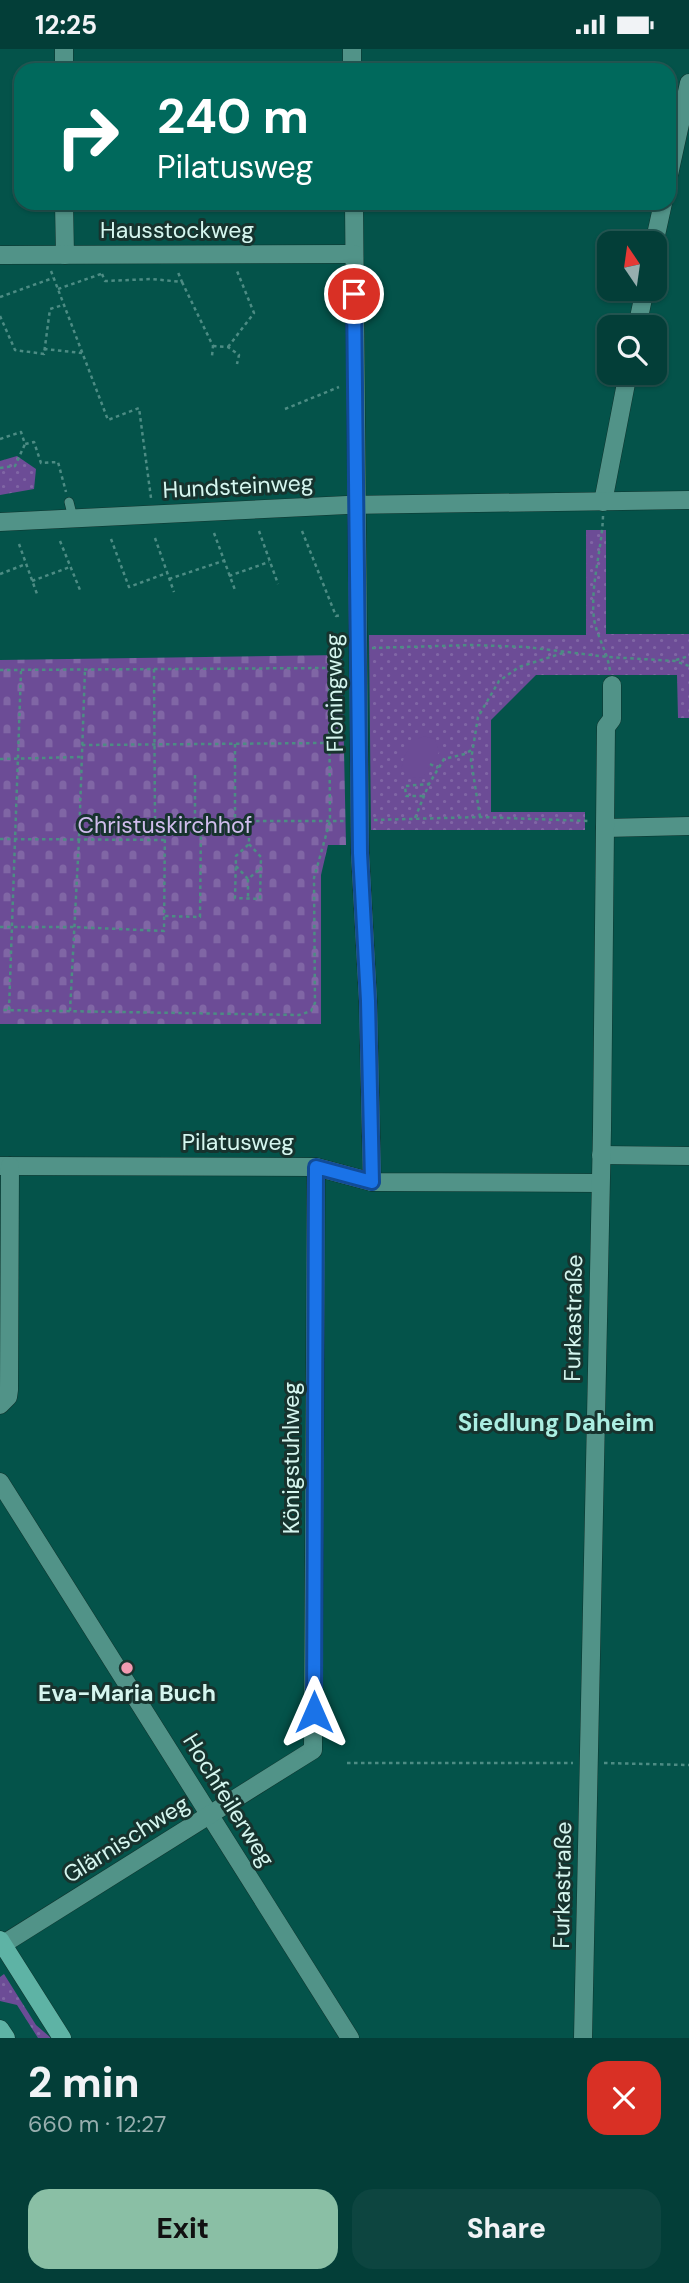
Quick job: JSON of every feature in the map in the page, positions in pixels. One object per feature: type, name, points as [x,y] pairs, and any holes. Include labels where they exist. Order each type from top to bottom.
[{"type":"main road","points":[[1,1944],[62,2038]]},
{"type":"main road","points":[[0,2029],[6,2038]]},
{"type":"street","points":[[676,142],[689,83]]},
{"type":"street","points":[[64,210],[65,255]]},
{"type":"street","name":"Floningweg","points":[[354,210],[360,853],[368,1001],[372,1182]]},
{"type":"street","points":[[657,231],[661,210]]},
{"type":"street","name":"Hausstockweg","points":[[0,255],[354,254]]},
{"type":"street","points":[[603,502],[626,385]]},
{"type":"street","name":"Hundsteinweg","points":[[0,522],[71,510],[689,501]]},
{"type":"street","name":"Furkastraße","points":[[583,2038],[601,1155],[606,727],[612,719],[612,685]]},
{"type":"street","points":[[605,828],[689,826]]},
{"type":"street","points":[[601,1155],[689,1156]]},
{"type":"street","points":[[0,1405],[8,1397],[9,1390],[5,1166]]},
{"type":"street","name":"Pilatusweg","points":[[5,1166],[316,1167],[372,1182],[600,1183]]},
{"type":"street","name":"Königstuhlweg","points":[[313,1750],[316,1167]]},
{"type":"street","name":"Hochfeilerweg","points":[[0,1482],[350,2038]]},
{"type":"street","name":"Glärnischweg","points":[[1,1944],[313,1750]]},
{"type":"path","points":[[169,255],[213,346],[212,356]]},
{"type":"path","points":[[228,347],[254,313],[230,255]]},
{"type":"path","points":[[49,266],[108,420],[139,408],[151,498]]},
{"type":"path","points":[[99,267],[105,281],[152,279],[182,282]]},
{"type":"path","points":[[58,289],[102,274]]},
{"type":"path","points":[[0,297],[54,278]]},
{"type":"path","points":[[0,316],[15,350],[44,354],[50,309],[64,304]]},
{"type":"path","points":[[213,346],[228,347],[239,355],[237,364]]},
{"type":"path","points":[[44,349],[82,353]]},
{"type":"path","points":[[285,409],[345,384]]},
{"type":"path","points":[[0,439],[21,432],[25,444],[15,466],[0,468]]},
{"type":"path","points":[[25,444],[34,442],[41,463],[58,462],[71,510]]},
{"type":"path","points":[[603,502],[595,575],[594,620],[608,657]]},
{"type":"path","points":[[259,531],[278,584]]},
{"type":"path","points":[[302,531],[336,616]]},
{"type":"path","points":[[214,533],[235,590]]},
{"type":"path","points":[[155,538],[174,592]]},
{"type":"path","points":[[111,539],[129,587],[167,573]]},
{"type":"path","points":[[60,541],[80,590]]},
{"type":"path","points":[[19,544],[37,594]]},
{"type":"path","points":[[169,579],[224,561]]},
{"type":"path","points":[[229,576],[270,562]]},
{"type":"path","points":[[0,574],[26,565]]},
{"type":"path","points":[[32,581],[71,567]]},
{"type":"path","points":[[359,649],[472,645],[526,647],[608,657],[675,661],[689,667]]},
{"type":"path","points":[[480,817],[471,760],[478,717],[499,681],[519,667],[566,652]]},
{"type":"path","points":[[675,661],[689,656]]},
{"type":"path","points":[[69,1011],[80,821],[85,669]]},
{"type":"path","points":[[153,669],[155,821]]},
{"type":"path","points":[[0,670],[329,669],[330,821],[314,878],[314,1003],[310,1011],[299,1015],[0,1010]]},
{"type":"path","points":[[9,1010],[21,670]]},
{"type":"path","points":[[82,745],[329,743]]},
{"type":"path","points":[[235,744],[235,821]]},
{"type":"path","points":[[415,818],[423,796],[444,759],[465,754],[473,749]]},
{"type":"path","points":[[0,759],[82,757]]},
{"type":"path","points":[[430,764],[438,768]]},
{"type":"path","points":[[195,775],[195,821]]},
{"type":"path","points":[[423,796],[406,796],[405,786],[429,785]]},
{"type":"path","points":[[368,821],[480,817],[596,821],[605,828]]},
{"type":"path","points":[[80,821],[350,821]]},
{"type":"path","points":[[0,927],[164,931],[165,821]]},
{"type":"path","points":[[165,916],[200,917],[201,821]]},
{"type":"path","points":[[249,844],[261,857],[260,899],[235,898],[236,856],[249,844],[250,821]]},
{"type":"path","points":[[0,839],[165,840]]},
{"type":"path","points":[[236,866],[247,879],[248,898]]},
{"type":"path","points":[[247,879],[261,868]]},
{"type":"path","points":[[347,1763],[573,1763]]},
{"type":"path","points":[[604,1763],[689,1765]]},
{"type":"green space","points":[[17,456],[36,469],[34,489],[0,495],[0,461]]},
{"type":"green space","points":[[586,530],[606,530],[606,634],[689,634],[689,718],[678,718],[677,675],[536,675],[491,720],[491,812],[585,812],[585,830],[371,830],[369,635],[586,635]]},
{"type":"green space","name":"Christuskirchhof","points":[[342,655],[346,845],[328,845],[321,875],[321,1024],[0,1024],[0,660]]},
{"type":"green space","points":[[423,736],[435,739],[439,752],[423,777],[412,778],[402,769],[403,760],[411,746]]},
{"type":"green space","points":[[4,1974],[36,2025],[51,2038],[38,2038],[17,2005],[0,2001],[0,1977]]},
{"type":"place","name":"Eva-Maria Buch","points":[[127,1668]]},
{"type":"district","name":"Siedlung Daheim","points":[[556,1423]]},
{"type":"route","points":[[314,1712],[316,1167],[372,1182],[368,1001],[360,853],[354,294]]}]
